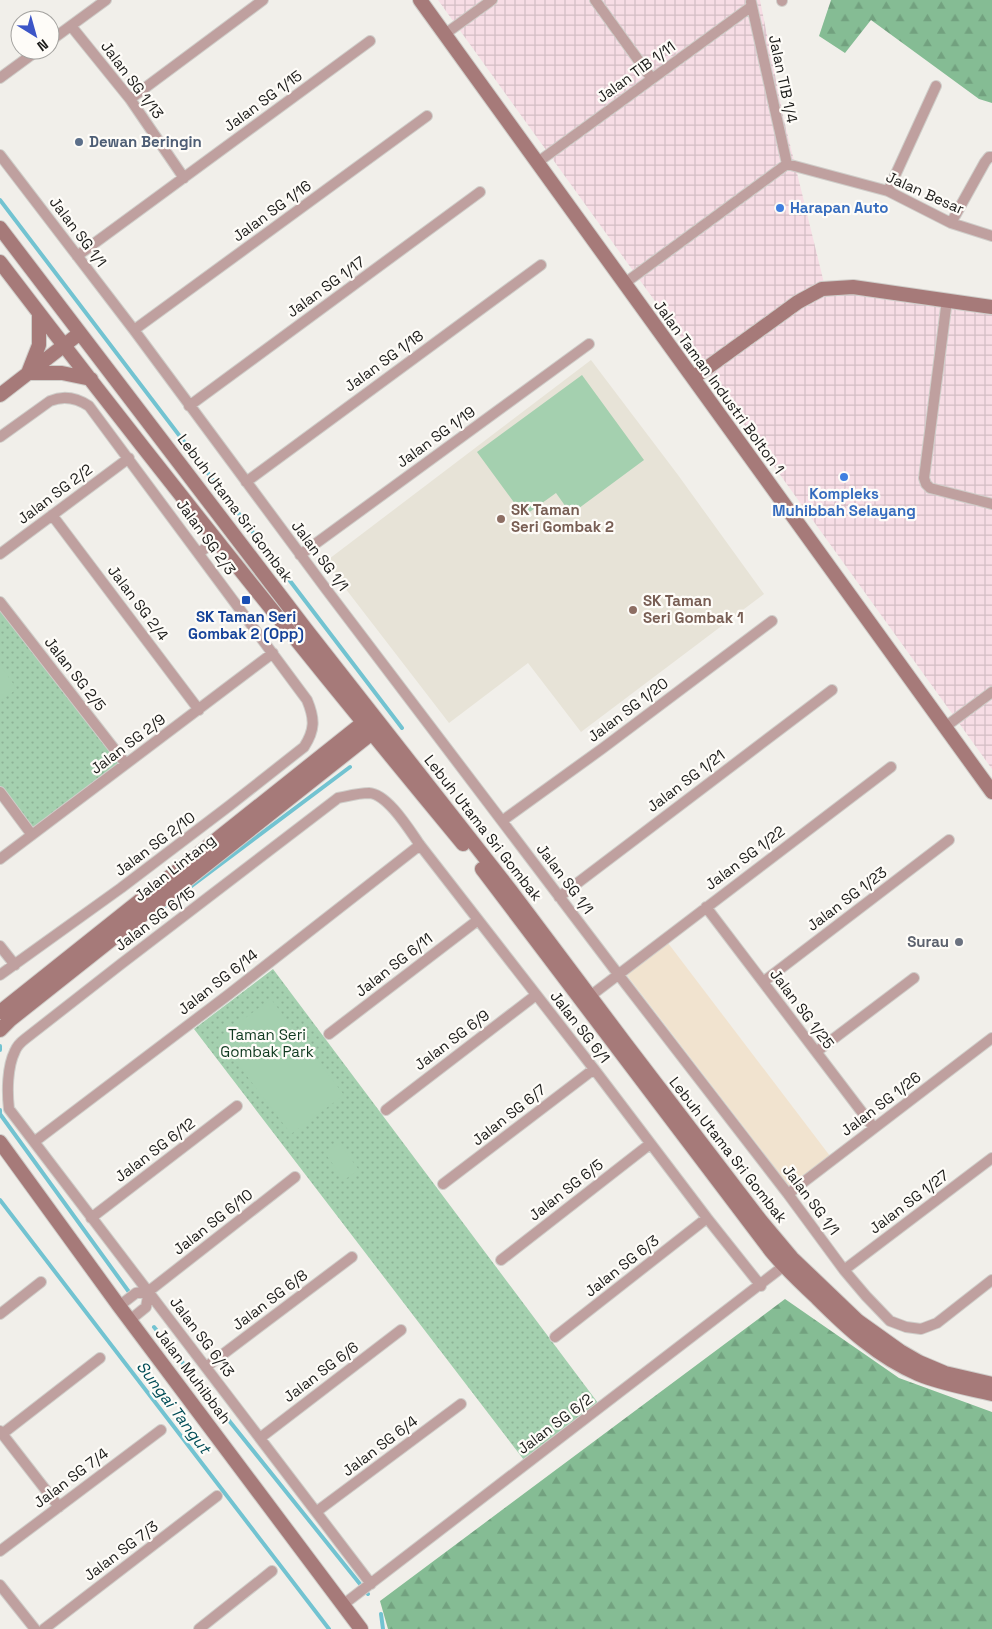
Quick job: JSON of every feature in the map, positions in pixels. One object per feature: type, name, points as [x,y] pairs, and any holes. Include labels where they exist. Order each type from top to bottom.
[{"type":"street","points":[[60,34],[106,0]]},
{"type":"street","points":[[130,100],[263,0]]},
{"type":"street","name":"Jalan Taman Industri Bolton 1","points":[[420,0],[992,792]]},
{"type":"street","points":[[445,34],[492,0]]},
{"type":"street","points":[[595,0],[652,79]]},
{"type":"street","name":"Jalan TIB 1/11","points":[[538,162],[652,79],[751,3]]},
{"type":"street","name":"Jalan TIB 1/4","points":[[751,3],[787,164]]},
{"type":"street","name":"Jalan SG 1/13","points":[[71,26],[130,100],[184,178]]},
{"type":"street","name":"Jalan SG 1/15","points":[[77,256],[370,41]]},
{"type":"street","points":[[0,78],[24,60]]},
{"type":"street","points":[[888,191],[936,86]]},
{"type":"street","name":"Jalan SG 1/16","points":[[134,330],[427,116]]},
{"type":"street","name":"Jalan SG 1/1","points":[[0,155],[134,330],[300,556],[788,1194],[844,1270],[866,1296],[890,1321],[906,1328],[921,1329],[937,1323],[992,1280]]},
{"type":"street","points":[[951,223],[985,162],[989,157],[992,157]]},
{"type":"street","points":[[625,283],[787,164]]},
{"type":"street","name":"Jalan Besar","points":[[787,164],[888,191],[951,223],[992,236]]},
{"type":"street","name":"Jalan SG 1/17","points":[[190,406],[480,192]]},
{"type":"street","name":"Lebuh Utama Sri Gombak","points":[[0,228],[305,628],[511,891],[586,999],[771,1252],[789,1263],[858,1321],[900,1351],[919,1362],[945,1373],[992,1384]]},
{"type":"street","name":"Lebuh Utama Sri Gombak","points":[[0,262],[63,346],[91,379],[216,540],[586,999]]},
{"type":"street","name":"Jalan SG 1/18","points":[[246,482],[541,265]]},
{"type":"street","points":[[693,378],[798,302],[822,289],[853,288],[947,300],[992,308]]},
{"type":"street","points":[[947,300],[924,478],[930,488],[992,504]]},
{"type":"street","points":[[28,373],[39,345],[38,313]]},
{"type":"street","points":[[0,395],[80,333]]},
{"type":"street","name":"Jalan SG 1/19","points":[[300,556],[589,344]]},
{"type":"street","points":[[28,373],[56,373],[91,379]]},
{"type":"street","name":"Jalan SG 2/3","points":[[0,437],[57,398],[80,400],[89,406],[307,700],[312,712],[313,724]]},
{"type":"street","name":"Jalan SG 2/2","points":[[0,554],[129,458]]},
{"type":"street","name":"Jalan SG 2/4","points":[[52,515],[199,710]]},
{"type":"street","points":[[199,553],[216,540]]},
{"type":"street","name":"Jalan SG 2/5","points":[[0,602],[126,764]]},
{"type":"street","name":"Jalan SG 1/20","points":[[502,821],[772,621]]},
{"type":"street","name":"Jalan SG 2/9","points":[[0,859],[273,653]]},
{"type":"street","name":"Jalan SG 1/21","points":[[560,897],[832,690]]},
{"type":"street","points":[[944,727],[992,692]]},
{"type":"street","name":"Jalan SG 2/10","points":[[0,975],[121,888],[304,747],[311,736],[313,724]]},
{"type":"street","name":"Jalan Lintang","points":[[0,1012],[368,728]]},
{"type":"street","name":"Jalan Lintang","points":[[0,1030],[368,728]]},
{"type":"street","name":"Jalan SG 1/22","points":[[618,974],[891,767]]},
{"type":"street","points":[[0,792],[32,835]]},
{"type":"street","name":"Jalan SG 6/1","points":[[371,793],[382,798],[396,812],[761,1286]]},
{"type":"street","name":"Jalan SG 6/15","points":[[9,1109],[10,1066],[15,1050],[25,1039],[338,798],[371,793]]},
{"type":"street","name":"Jalan SG 1/23","points":[[762,982],[949,840]]},
{"type":"street","name":"Jalan SG 6/14","points":[[34,1142],[228,995],[420,845]]},
{"type":"street","name":"Jalan SG 1/25","points":[[706,907],[874,1128]]},
{"type":"street","name":"Jalan SG 6/11","points":[[329,1034],[478,920]]},
{"type":"street","points":[[0,946],[15,965]]},
{"type":"street","points":[[586,999],[618,974]]},
{"type":"street","points":[[816,1052],[914,978]]},
{"type":"street","name":"Jalan SG 6/9","points":[[386,1110],[536,995]]},
{"type":"street","name":"Jalan SG 1/26","points":[[788,1194],[992,1038]]},
{"type":"street","name":"Jalan SG 6/7","points":[[443,1184],[594,1069]]},
{"type":"street","name":"Jalan SG 6/12","points":[[91,1218],[237,1106]]},
{"type":"street","name":"Jalan SG 6/13","points":[[9,1109],[370,1584]]},
{"type":"street","name":"Jalan Muhibbah","points":[[0,1142],[119,1306],[362,1629]]},
{"type":"street","name":"Jalan SG 6/5","points":[[501,1260],[650,1144]]},
{"type":"street","name":"Jalan SG 1/27","points":[[844,1270],[992,1158]]},
{"type":"street","name":"Jalan SG 6/10","points":[[119,1306],[136,1293],[149,1291],[295,1177]]},
{"type":"street","name":"Jalan SG 6/3","points":[[555,1337],[707,1218]]},
{"type":"street","name":"Jalan SG 6/8","points":[[206,1368],[352,1257]]},
{"type":"street","name":"Lebuh Utama Sri Gombak","points":[[789,1263],[850,1330],[887,1358],[918,1374],[947,1384],[992,1394]]},
{"type":"street","name":"Jalan SG 6/2","points":[[344,1604],[789,1263]]},
{"type":"street","points":[[0,1314],[41,1282]]},
{"type":"street","name":"Jalan SG 6/10","points":[[130,1320],[146,1307],[149,1291]]},
{"type":"street","name":"Jalan SG 6/6","points":[[260,1438],[401,1330]]},
{"type":"street","points":[[58,1507],[1,1432],[100,1358]]},
{"type":"street","name":"Jalan SG 6/4","points":[[316,1512],[461,1404]]},
{"type":"street","name":"Jalan SG 7/4","points":[[0,1551],[161,1430]]},
{"type":"street","name":"Jalan SG 7/3","points":[[44,1629],[217,1496]]},
{"type":"street","points":[[200,1629],[272,1572]]},
{"type":"street","points":[[0,1585],[35,1629]]},
{"type":"shaded area","points":[[438,0],[760,0],[784,120],[824,283],[992,315],[992,769]]},
{"type":"shaded area","points":[[591,360],[678,475],[764,594],[581,732],[528,663],[449,723],[325,562]]},
{"type":"shaded area","points":[[668,943],[830,1156],[790,1187],[626,974]]},
{"type":"green space","points":[[831,0],[992,0],[992,103],[979,99],[871,20],[845,53],[819,36]]},
{"type":"green space","points":[[582,375],[644,460],[571,514],[556,493],[524,516],[477,452]]},
{"type":"green space","points":[[0,602],[126,764],[32,835],[0,793]]},
{"type":"green space","points":[[0,665],[17,689],[0,701]]},
{"type":"green space","name":"Taman Seri Gombak Park","points":[[273,969],[601,1407],[527,1464],[194,1029]]},
{"type":"green space","points":[[271,999],[344,1095],[291,1134],[218,1038]]},
{"type":"green space","points":[[339,1143],[359,1170],[344,1180],[325,1153]]},
{"type":"green space","points":[[785,1299],[899,1378],[992,1412],[992,1629],[388,1629],[380,1601]]},
{"type":"waterway","points":[[0,200],[402,728]]},
{"type":"waterway","points":[[153,915],[350,767]]},
{"type":"waterway","points":[[0,1110],[0,1114],[129,1292]]},
{"type":"waterway","name":"Sungai Tangut","points":[[0,1200],[329,1629]]},
{"type":"waterway","points":[[154,1327],[368,1594]]},
{"type":"waterway","points":[[381,1614],[383,1629]]},
{"type":"place","name":"Dewan Beringin","points":[[79,142]]},
{"type":"place","name":"Harapan Auto","points":[[780,208]]},
{"type":"place","name":"Kompleks Muhibbah Selayang","points":[[844,477]]},
{"type":"place","name":"SK Taman Seri Gombak 2","points":[[501,519]]},
{"type":"place","name":"SK Taman Seri Gombak 2 (Opp)","points":[[246,600]]},
{"type":"place","name":"SK Taman Seri Gombak 1","points":[[633,610]]},
{"type":"place","name":"Surau","points":[[959,942]]}]
